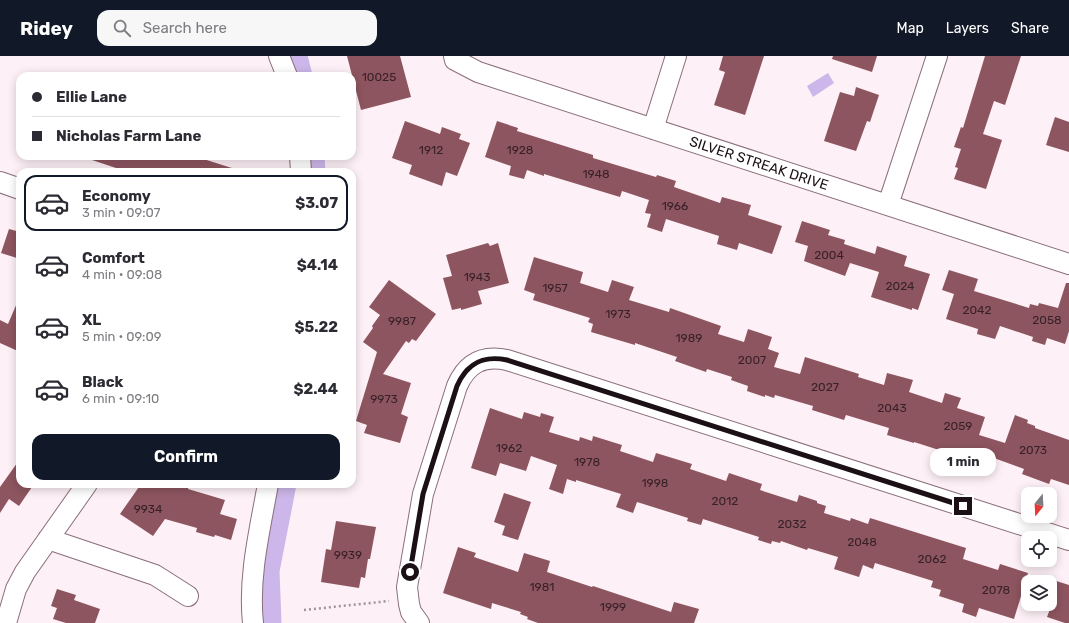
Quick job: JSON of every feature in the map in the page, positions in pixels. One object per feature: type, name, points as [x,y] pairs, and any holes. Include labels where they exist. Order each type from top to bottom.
[{"type":"street","points":[[279,56],[285,72]]},
{"type":"street","name":"SILVER STREAK DRIVE","points":[[454,56],[455,60],[478,72],[1069,264]]},
{"type":"street","points":[[653,129],[676,56]]},
{"type":"street","points":[[888,205],[937,56]]},
{"type":"street","points":[[0,182],[16,188]]},
{"type":"street","points":[[417,621],[408,604],[407,587],[423,494],[461,376],[468,368],[477,362],[492,358],[507,360],[1069,540]]},
{"type":"street","points":[[6,623],[16,589],[25,572],[84,488]]},
{"type":"street","points":[[253,623],[251,609],[253,574],[267,488]]},
{"type":"street","points":[[48,539],[155,575],[188,596]]},
{"type":"path","points":[[304,610],[389,601]]},
{"type":"shaded area","points":[[828,73],[834,83],[813,97],[807,86]]},
{"type":"building","points":[[347,56],[400,56],[411,97],[361,110],[356,91],[356,72],[351,72]]},
{"type":"building","points":[[723,56],[764,56],[745,115],[714,105],[725,72],[719,70]]},
{"type":"building","points":[[833,56],[877,56],[872,72],[832,59]]},
{"type":"building","points":[[985,56],[1021,56],[1005,105],[994,101],[983,134],[1002,140],[986,189],[954,179],[958,168],[955,167],[961,149],[954,147],[961,127],[963,128]]},
{"type":"building","points":[[856,87],[879,95],[870,122],[867,121],[856,151],[824,141],[840,92],[854,96]]},
{"type":"building","points":[[1055,117],[1069,122],[1069,152],[1046,145]]},
{"type":"building","points":[[405,121],[440,134],[442,127],[461,134],[459,139],[470,143],[457,176],[446,172],[442,186],[409,174],[412,165],[392,158]]},
{"type":"building","points":[[497,121],[518,128],[517,131],[593,155],[593,158],[656,177],[657,175],[676,181],[674,187],[720,203],[722,197],[751,205],[748,215],[782,226],[772,254],[739,243],[737,250],[717,244],[719,236],[666,219],[662,232],[647,227],[651,214],[645,213],[649,200],[622,191],[620,197],[527,170],[524,179],[509,175],[511,166],[485,157]]},
{"type":"building","points":[[92,160],[207,160],[232,168],[116,168]]},
{"type":"building","points":[[802,221],[830,230],[828,235],[845,240],[844,244],[875,254],[877,246],[907,256],[904,266],[930,274],[918,310],[912,308],[912,310],[871,297],[879,272],[850,263],[845,276],[804,261],[808,246],[795,242]]},
{"type":"building","points":[[9,229],[16,231],[16,258],[1,253]]},
{"type":"building","points":[[488,243],[490,246],[498,243],[509,283],[478,291],[482,304],[461,310],[461,308],[452,310],[443,278],[452,276],[446,255]]},
{"type":"building","points":[[534,257],[583,272],[580,283],[608,292],[612,280],[634,287],[629,300],[669,312],[670,308],[721,326],[718,334],[744,342],[748,329],[772,337],[768,349],[779,353],[774,367],[800,374],[805,357],[859,374],[858,377],[884,385],[887,373],[913,380],[909,392],[942,403],[945,393],[961,398],[957,408],[985,417],[979,435],[1005,443],[1015,415],[1028,420],[1027,423],[1035,426],[1035,428],[1069,440],[1069,485],[1051,479],[1049,484],[1022,474],[1024,469],[983,454],[980,463],[887,435],[889,428],[846,415],[844,420],[812,410],[813,406],[775,395],[774,398],[765,395],[765,397],[747,391],[748,386],[731,380],[732,377],[707,369],[706,372],[675,361],[677,357],[635,343],[635,345],[591,332],[593,324],[588,322],[590,318],[533,300],[535,294],[524,290]]},
{"type":"building","points":[[949,270],[978,279],[974,291],[1029,308],[1030,304],[1038,306],[1039,303],[1058,308],[1066,283],[1069,283],[1069,331],[1065,344],[1047,338],[1045,345],[1032,341],[1033,337],[1000,326],[995,339],[977,334],[978,329],[946,319],[954,294],[942,290]]},
{"type":"building","points":[[389,280],[436,314],[416,341],[412,339],[409,343],[406,341],[383,374],[411,383],[401,414],[408,417],[400,443],[364,433],[367,425],[356,421],[377,352],[363,342],[380,315],[369,307]]},
{"type":"building","points":[[16,305],[16,350],[0,343],[0,320],[8,324]]},
{"type":"building","points":[[490,408],[522,419],[524,412],[540,417],[541,413],[554,417],[549,432],[579,441],[580,437],[592,441],[593,436],[622,445],[620,451],[653,462],[656,453],[692,464],[690,469],[726,481],[729,473],[762,484],[760,490],[797,502],[799,495],[817,501],[817,503],[826,506],[824,513],[850,521],[851,518],[868,524],[870,518],[966,548],[963,559],[998,570],[1000,564],[1028,573],[1027,575],[1021,575],[1021,596],[1014,619],[979,608],[976,617],[962,612],[964,604],[939,596],[941,590],[931,587],[933,581],[875,563],[873,569],[863,565],[859,577],[834,569],[838,557],[808,548],[807,550],[781,541],[780,543],[772,541],[771,544],[758,540],[759,537],[703,519],[701,525],[687,521],[688,518],[637,502],[633,513],[616,507],[621,494],[576,480],[576,482],[567,479],[563,494],[549,489],[557,465],[531,456],[526,471],[500,463],[496,476],[471,468]]},
{"type":"building","points":[[16,465],[16,488],[31,488],[19,506],[9,499],[0,513],[0,487]]},
{"type":"building","points":[[138,488],[188,488],[225,500],[220,514],[237,519],[231,540],[215,535],[214,537],[196,532],[197,528],[165,519],[153,536],[120,514]]},
{"type":"building","points":[[504,493],[531,502],[518,540],[502,535],[505,526],[494,522]]},
{"type":"building","points":[[336,521],[376,527],[365,578],[361,577],[359,588],[321,582],[326,549],[331,550]]},
{"type":"building","points":[[458,547],[476,553],[474,557],[518,572],[524,553],[550,561],[547,572],[592,587],[593,586],[671,612],[674,602],[699,609],[694,623],[538,623],[527,619],[528,617],[520,614],[521,612],[492,603],[491,609],[443,593]]},
{"type":"building","points":[[1057,581],[1069,585],[1069,623],[1047,617],[1049,611],[1057,611]]},
{"type":"building","points":[[57,589],[76,595],[74,600],[100,609],[95,623],[66,623],[53,619],[57,608],[51,606]]},
{"type":"waterway","points":[[298,56],[302,72]]},
{"type":"waterway","points":[[315,160],[316,168]]},
{"type":"waterway","points":[[272,623],[270,571],[286,488]]},
{"type":"route","points":[[410,572],[419,514],[428,474],[457,386],[461,376],[468,368],[487,358],[507,360],[963,506]]}]
